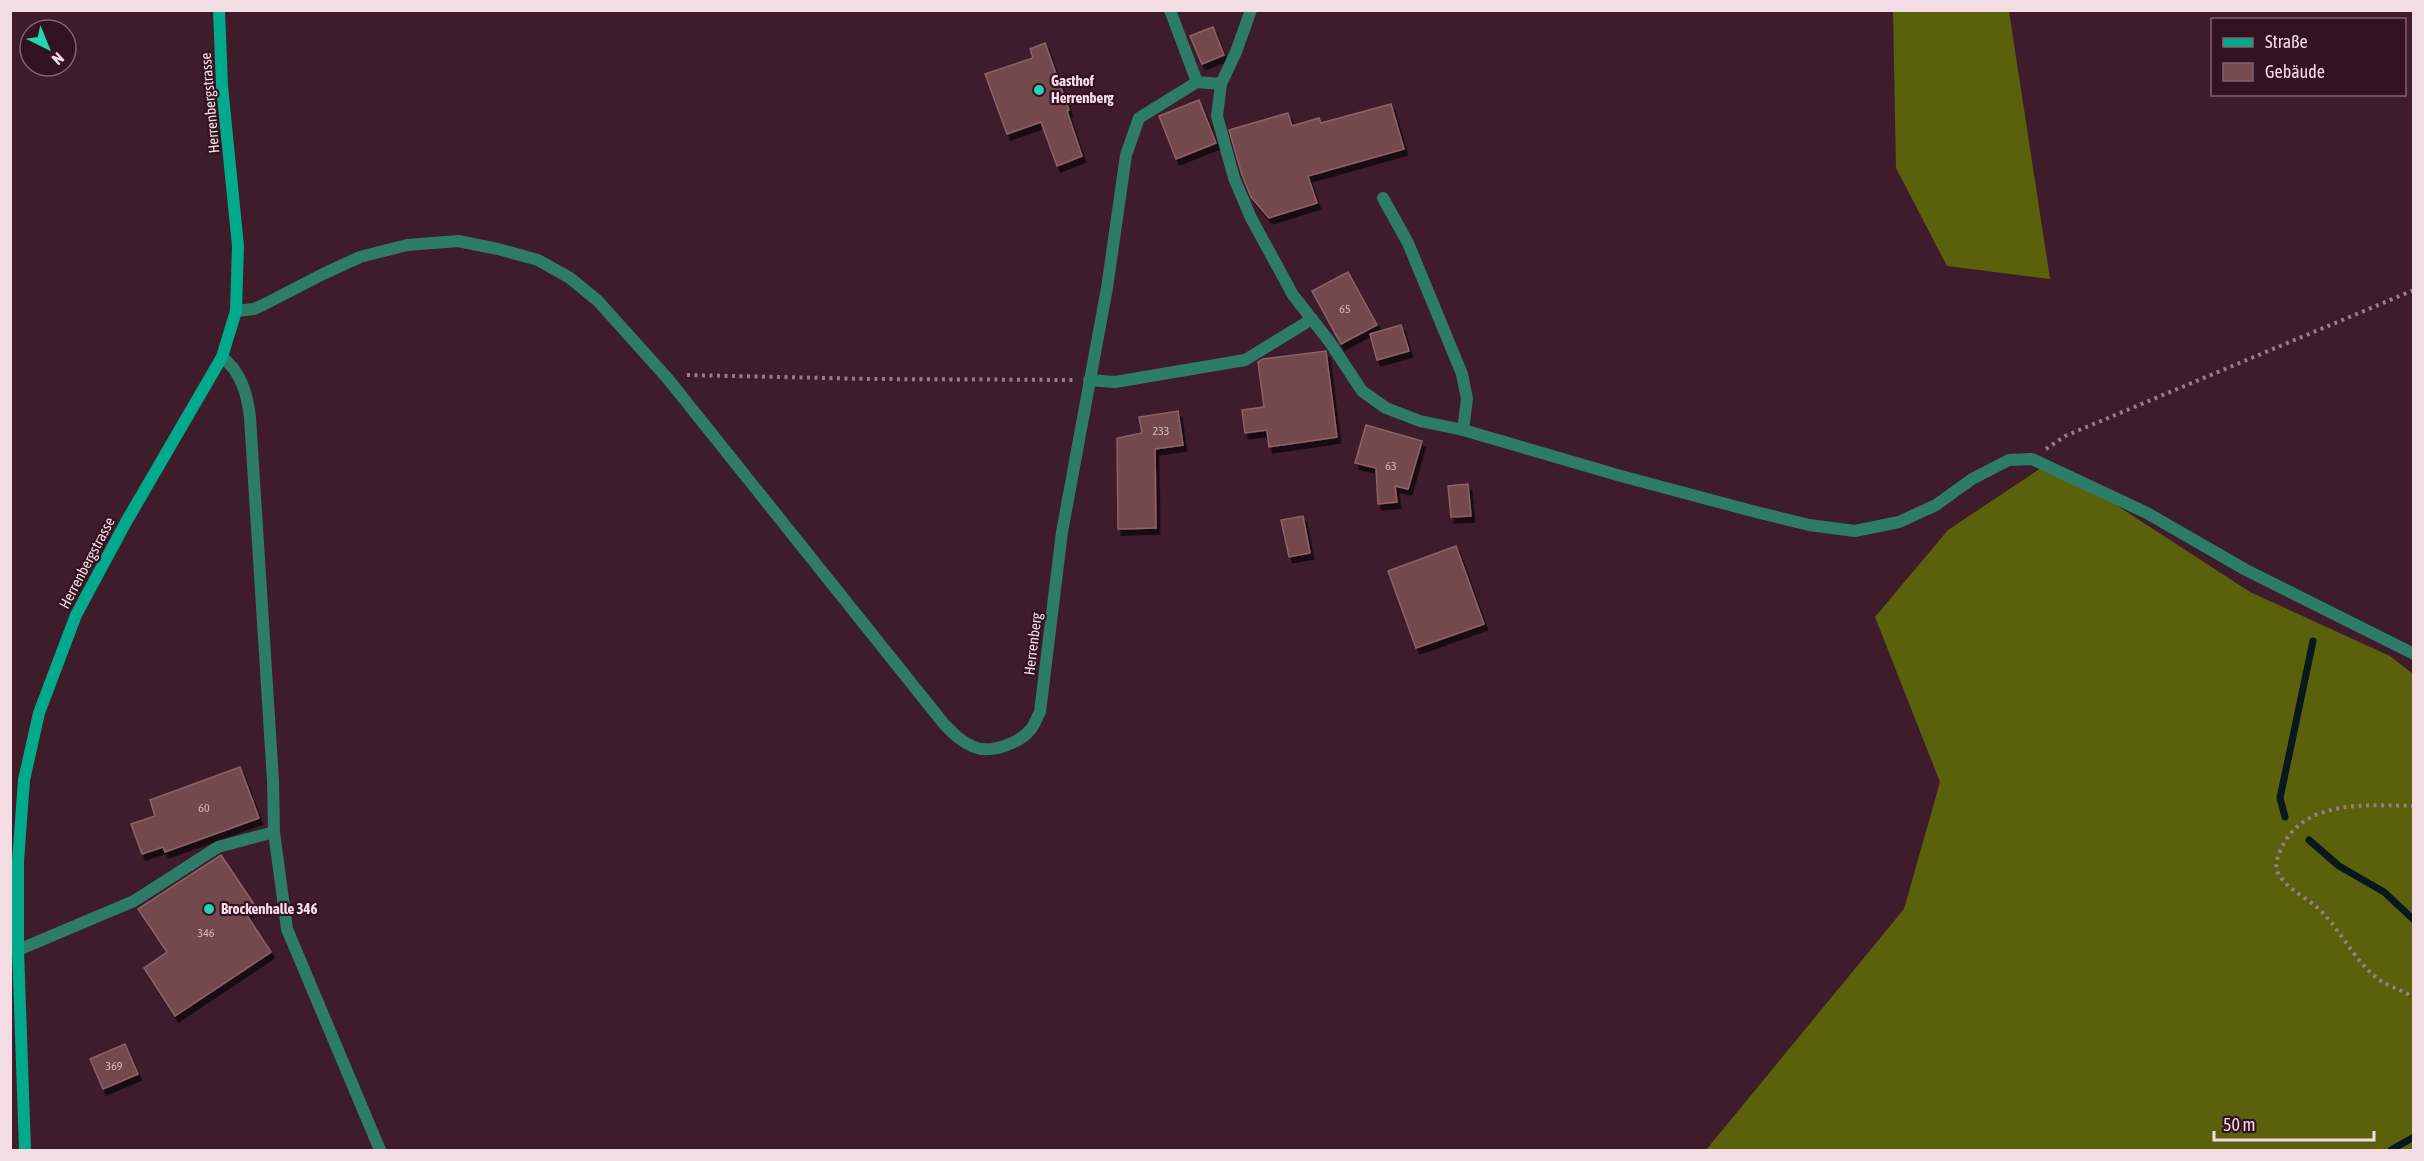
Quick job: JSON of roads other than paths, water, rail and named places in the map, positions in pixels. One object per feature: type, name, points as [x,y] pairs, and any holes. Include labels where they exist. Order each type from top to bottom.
[{"type":"street","name":"Herrenbergstrasse","points":[[25,1150],[18,950],[19,824],[31,744],[49,681],[63,645],[91,586],[222,357],[236,311],[238,246],[222,86],[219,10]]},
{"type":"street","points":[[1170,10],[1197,82],[1221,84]]},
{"type":"street","points":[[1251,10],[1236,52],[1221,84],[1217,116],[1234,178],[1251,218],[1293,295],[1362,391],[1386,408],[1420,421],[1463,430],[1587,467],[1756,512],[1809,525],[1855,531],[1899,522],[1936,505],[1972,479],[2009,460],[2032,459],[2146,513],[2246,570],[2414,654]]},
{"type":"street","name":"Herrenberg","points":[[236,311],[254,309],[360,257],[407,245],[458,242],[498,249],[538,260],[570,278],[598,301],[668,379],[944,724],[958,739],[976,748],[1000,747],[1014,742],[1031,729],[1040,711],[1062,532],[1107,288],[1125,155],[1139,118],[1197,82]]},
{"type":"street","points":[[1383,198],[1408,243],[1462,374],[1467,399],[1463,430]]},
{"type":"street","points":[[1089,380],[1115,382],[1245,360],[1312,319]]},
{"type":"street","points":[[222,357],[239,376],[250,417],[273,781],[274,832],[287,929],[380,1150]]},
{"type":"street","points":[[18,950],[134,901],[218,848],[274,832]]},
{"type":"waterway","points":[[2285,817],[2280,798],[2313,641]]},
{"type":"waterway","points":[[2309,840],[2339,866],[2384,892],[2414,920]]},
{"type":"waterway","points":[[2391,1150],[2414,1137]]},
{"type":"place","name":"Gasthof Herrenberg","points":[[1039,90]]},
{"type":"place","name":"Brockenhalle 346","points":[[209,909]]}]
